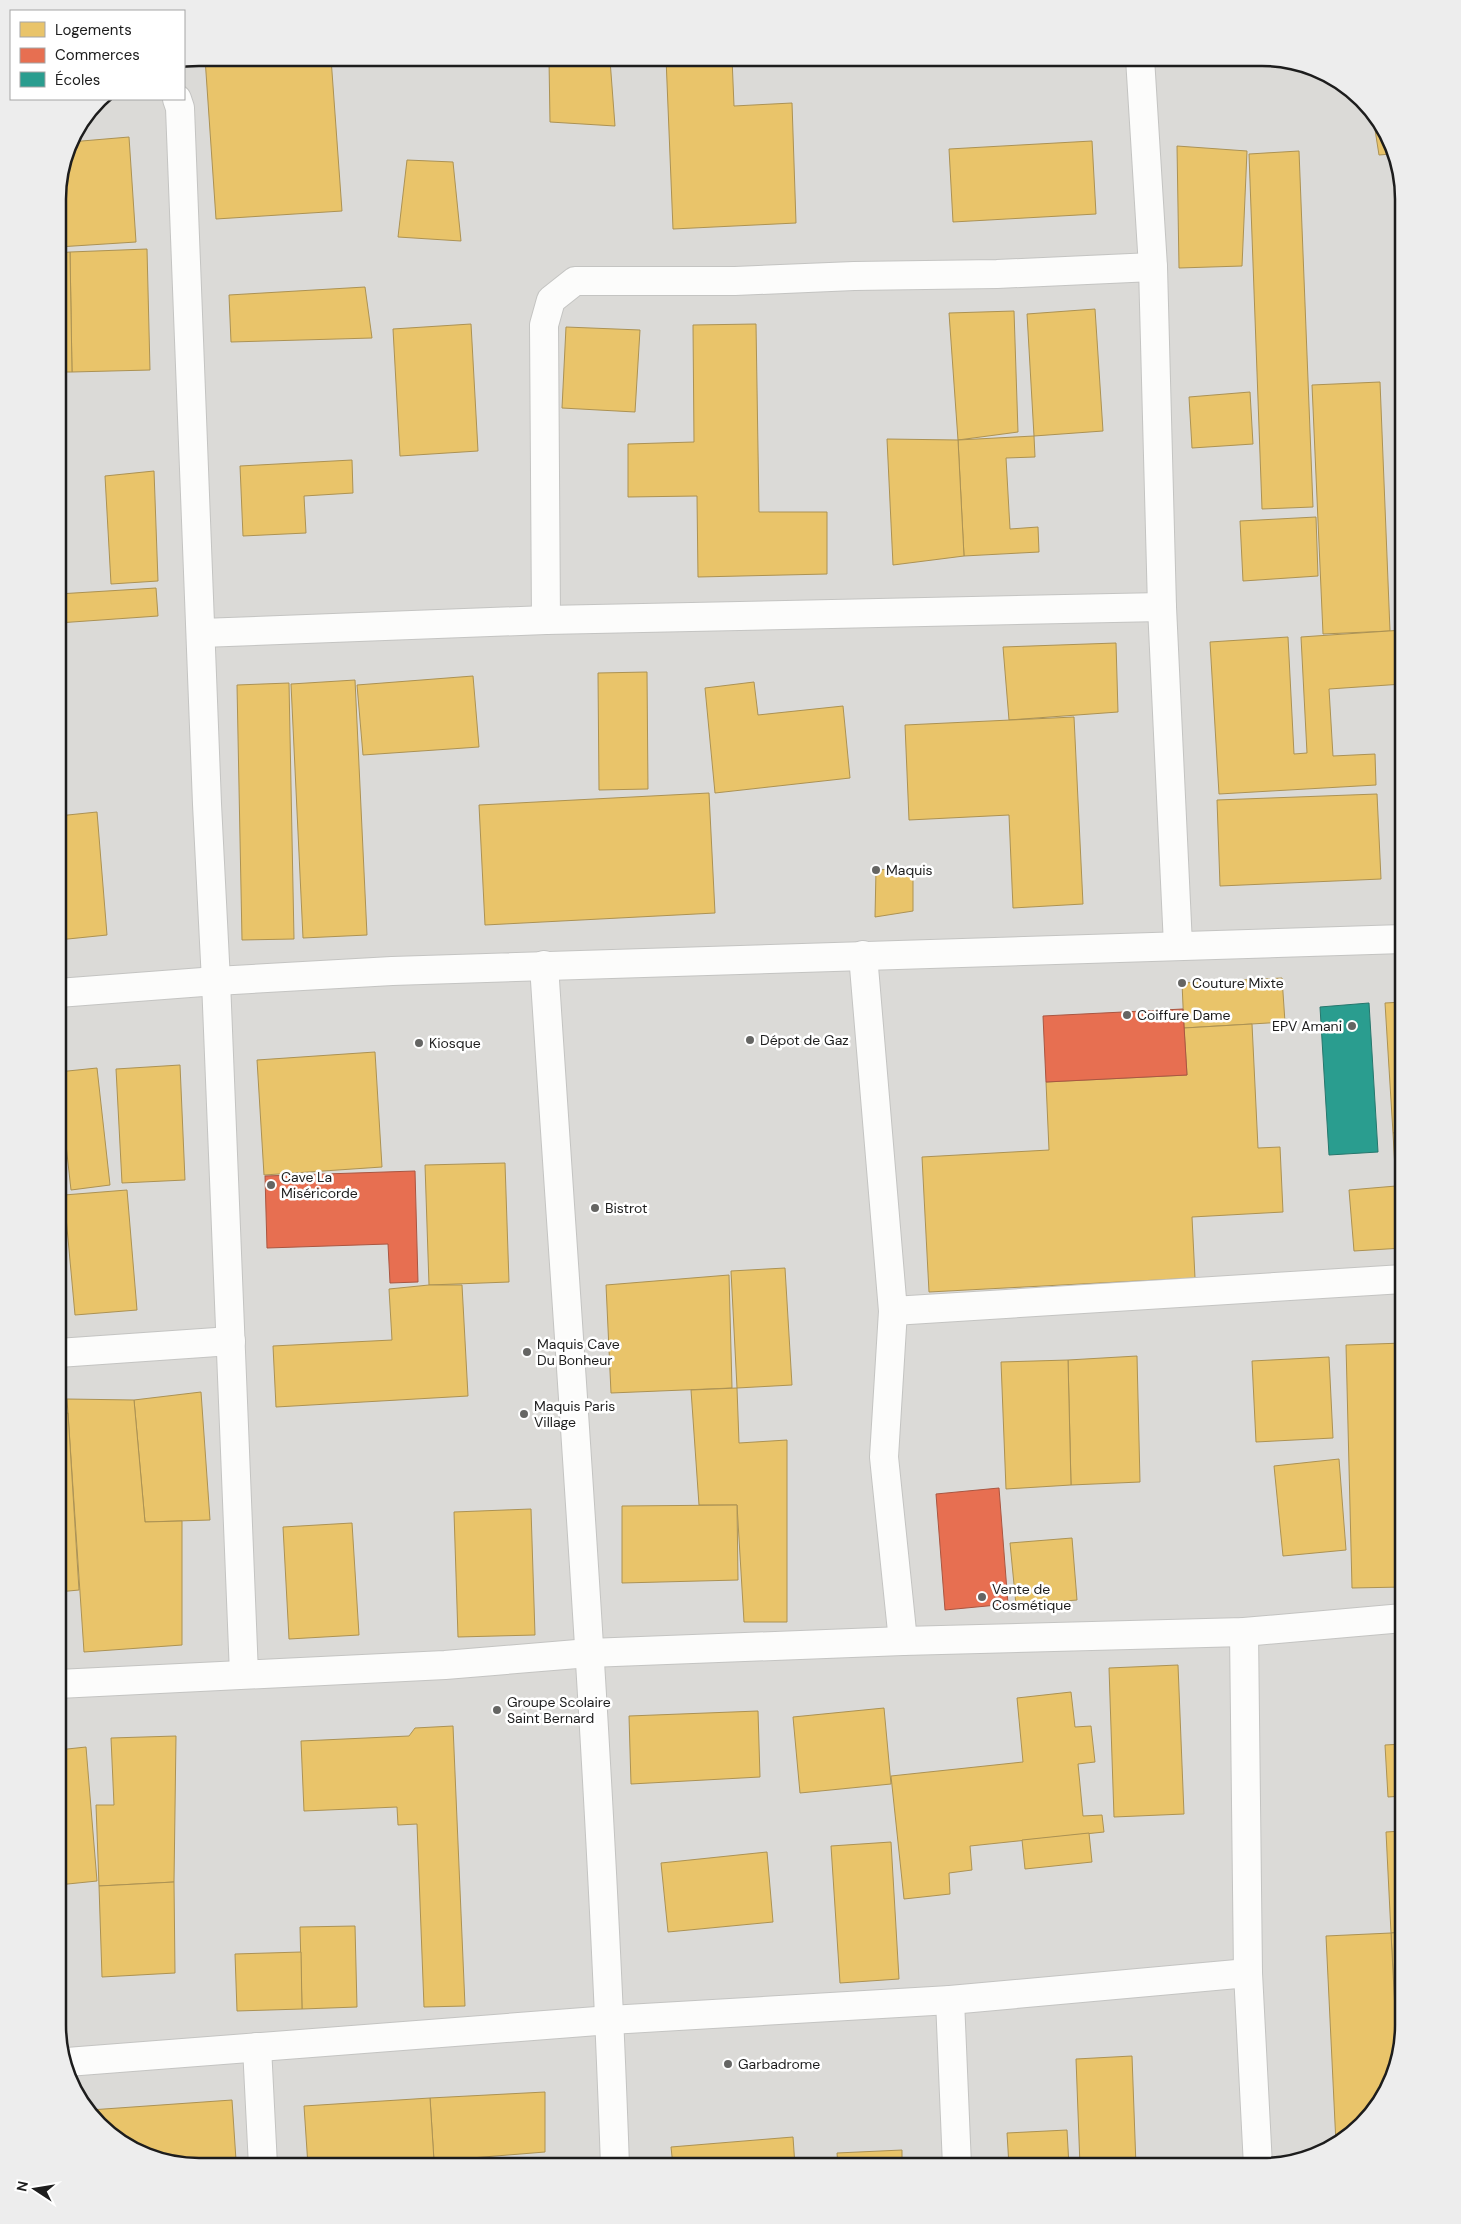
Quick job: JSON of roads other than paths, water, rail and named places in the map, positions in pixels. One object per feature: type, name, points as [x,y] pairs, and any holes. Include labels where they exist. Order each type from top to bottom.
[{"type":"street","points":[[1141,67],[1153,266],[1162,607],[1178,945]]},
{"type":"street","points":[[177,100],[180,108],[244,1674]]},
{"type":"street","points":[[546,620],[544,325],[550,300],[575,281],[735,281],[854,276],[997,274],[1153,266]]},
{"type":"street","points":[[201,633],[546,620],[1162,607]]},
{"type":"street","points":[[67,992],[216,981],[544,965],[1395,939]]},
{"type":"street","points":[[863,955],[893,1311],[884,1457],[903,1641]]},
{"type":"street","points":[[544,965],[589,1653],[610,2020],[615,2157]]},
{"type":"street","points":[[893,1311],[1395,1280]]},
{"type":"street","points":[[66,1352],[231,1341]]},
{"type":"street","points":[[66,1684],[445,1665],[589,1653],[903,1641],[1244,1632],[1395,1619]]},
{"type":"street","points":[[1244,1632],[1248,1973],[1258,2158]]},
{"type":"street","points":[[72,2062],[610,2020],[950,2000],[1248,1973]]},
{"type":"street","points":[[950,2000],[957,2158]]},
{"type":"street","points":[[257,2047],[263,2157]]},
{"type":"place","name":"Maquis","points":[[876,870]]},
{"type":"place","name":"Couture Mixte","points":[[1182,983]]},
{"type":"place","name":"Coiffure Dame","points":[[1127,1015]]},
{"type":"place","name":"EPV Amani","points":[[1352,1026]]},
{"type":"place","name":"Dépot de Gaz","points":[[750,1040]]},
{"type":"place","name":"Kiosque","points":[[419,1043]]},
{"type":"place","name":"Cave La Miséricorde","points":[[271,1185]]},
{"type":"place","name":"Bistrot","points":[[595,1208]]},
{"type":"place","name":"Maquis Cave Du Bonheur","points":[[527,1352]]},
{"type":"place","name":"Maquis Paris Village","points":[[524,1414]]},
{"type":"place","name":"Vente de Cosmétique","points":[[982,1597]]},
{"type":"place","name":"Groupe Scolaire Saint Bernard","points":[[497,1710]]},
{"type":"place","name":"Garbadrome","points":[[728,2064]]}]
